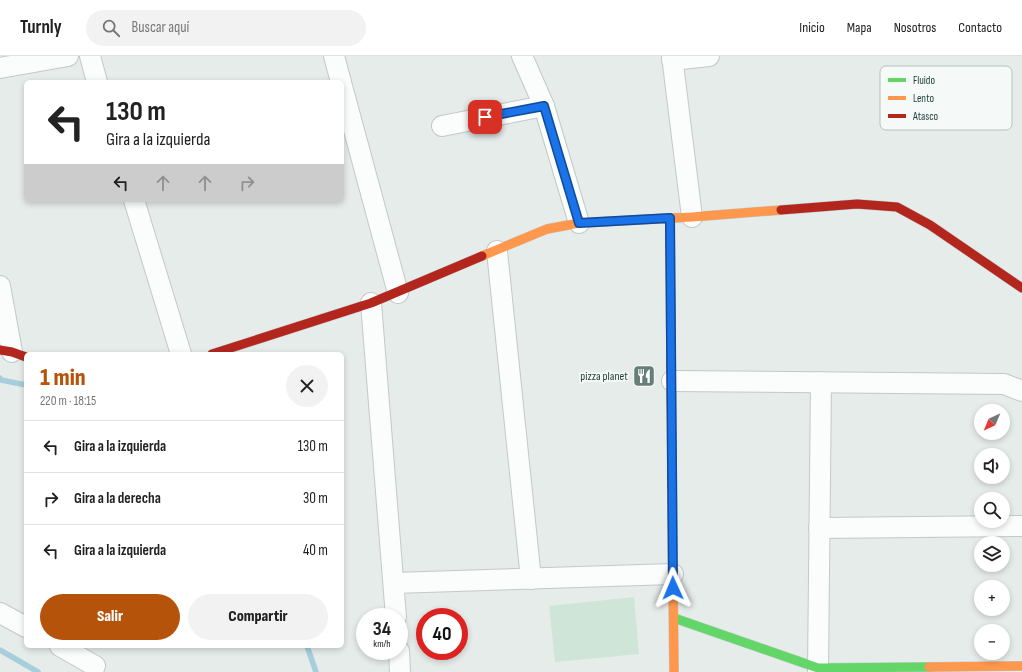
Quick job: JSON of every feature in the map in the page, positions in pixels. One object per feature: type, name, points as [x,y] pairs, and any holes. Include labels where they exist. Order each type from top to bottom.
[{"type":"street","points":[[0,68],[68,56]]},
{"type":"street","points":[[90,56],[97,80]]},
{"type":"street","points":[[334,56],[340,80]]},
{"type":"street","points":[[522,56],[544,106],[579,223]]},
{"type":"street","points":[[692,217],[672,58],[709,56]]},
{"type":"street","points":[[344,93],[398,293]]},
{"type":"street","points":[[442,126],[544,106]]},
{"type":"street","points":[[135,202],[180,352]]},
{"type":"street","points":[[218,352],[371,303],[398,293],[547,229],[579,223],[692,217],[857,204],[897,207],[930,225],[1022,288]]},
{"type":"street","points":[[670,218],[674,672]]},
{"type":"street","points":[[497,251],[531,579]]},
{"type":"street","points":[[0,286],[13,353]]},
{"type":"street","points":[[371,303],[395,608]]},
{"type":"street","points":[[672,381],[1004,384],[1022,391]]},
{"type":"street","points":[[818,670],[821,382]]},
{"type":"street","points":[[819,528],[1022,526]]},
{"type":"street","points":[[394,583],[673,574]]},
{"type":"street","points":[[0,612],[24,626]]},
{"type":"street","points":[[674,618],[818,670],[1022,666]]},
{"type":"street","points":[[64,648],[95,666]]},
{"type":"street","points":[[399,660],[400,672]]},
{"type":"green space","points":[[634,597],[639,654],[555,662],[549,606]]},
{"type":"waterway","points":[[0,378],[1,380],[24,385]]},
{"type":"waterway","points":[[308,648],[316,672]]},
{"type":"waterway","points":[[0,650],[38,672]]},
{"type":"traffic: fast","points":[[674,618],[818,668],[929,667]]},
{"type":"traffic: slow","points":[[482,256],[547,229],[579,223],[692,217],[781,210]]},
{"type":"traffic: slow","points":[[672,488],[674,672]]},
{"type":"traffic: slow","points":[[929,667],[1022,666]]},
{"type":"traffic: jam","points":[[781,210],[857,204],[897,207],[930,225],[1022,288]]},
{"type":"traffic: jam","points":[[670,218],[672,488]]},
{"type":"traffic: jam","points":[[218,352],[371,303],[482,256]]},
{"type":"traffic: jam","points":[[0,350],[24,356]]},
{"type":"place","name":"pizza planet","points":[[644,376]]},
{"type":"route","points":[[485,117],[544,106],[579,223],[670,218],[673,588]]}]
